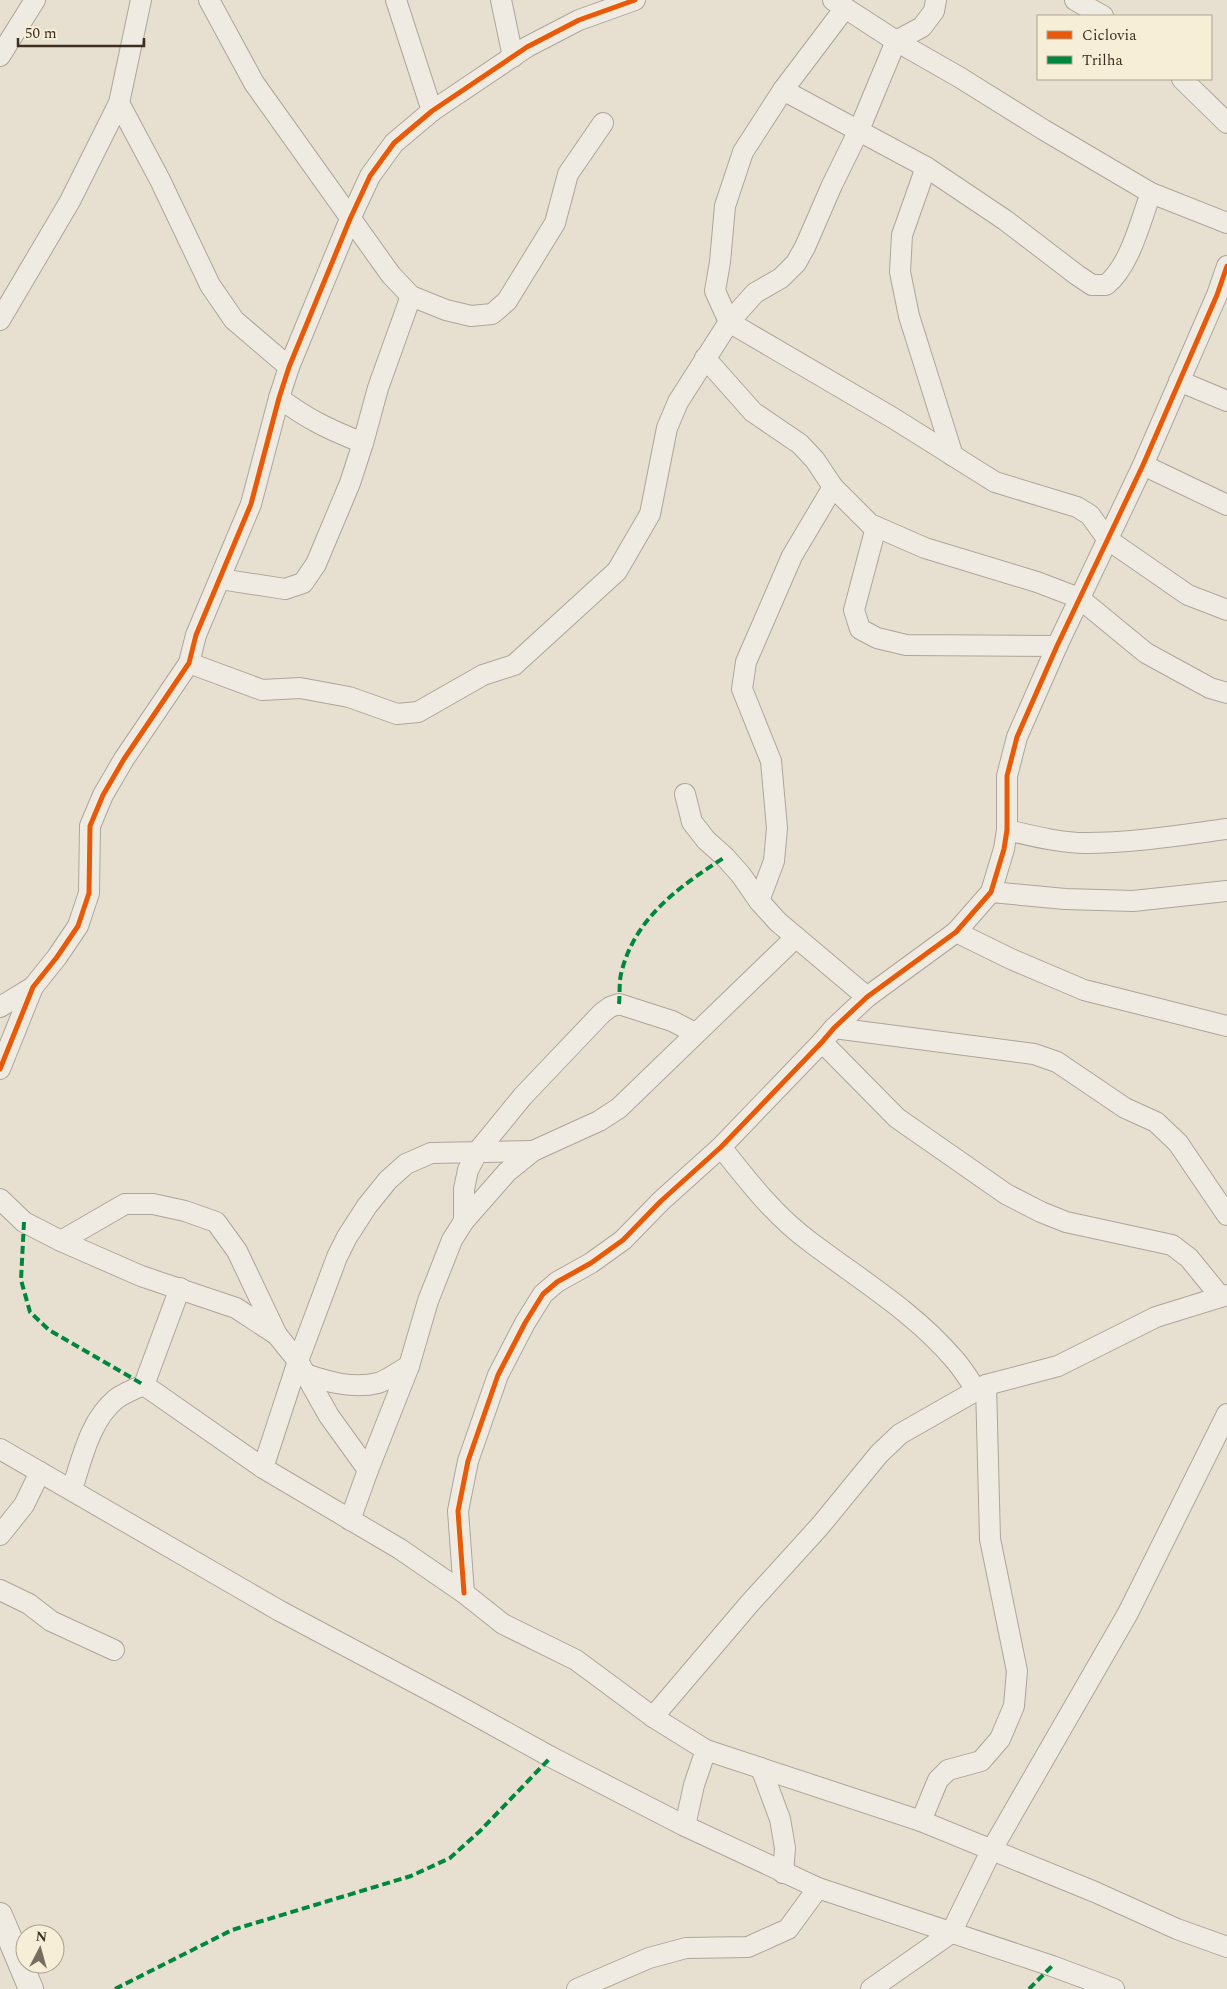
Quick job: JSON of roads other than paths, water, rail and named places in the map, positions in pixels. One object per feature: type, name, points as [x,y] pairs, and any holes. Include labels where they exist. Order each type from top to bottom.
[{"type":"street","points":[[0,56],[35,0]]},
{"type":"street","points":[[0,320],[70,201],[119,103],[141,0]]},
{"type":"street","points":[[209,0],[254,83],[391,276],[412,296],[446,310],[471,316],[492,314],[508,301],[555,223],[568,174],[603,123]]},
{"type":"street","points":[[396,0],[432,112]]},
{"type":"street","points":[[501,0],[513,57]]},
{"type":"street","points":[[0,1069],[33,987],[57,957],[78,926],[89,893],[90,826],[103,795],[124,759],[189,663],[196,635],[251,504],[289,367],[350,218],[370,176],[394,143],[432,112],[513,57],[579,20],[635,0]]},
{"type":"street","points":[[189,663],[262,690],[300,688],[349,697],[397,714],[418,712],[483,675],[514,665],[617,571],[650,514],[667,428],[678,402],[729,322],[755,293],[781,278],[796,263],[859,130],[896,41],[922,27],[934,11],[936,0]]},
{"type":"street","points":[[1074,0],[1101,15]]},
{"type":"street","points":[[1227,222],[1151,193],[896,41],[839,4],[743,152],[725,206],[720,262],[715,291],[729,322],[893,418],[995,482],[1077,507],[1090,515],[1107,538],[1188,594],[1227,610]]},
{"type":"street","points":[[1183,80],[1227,123]]},
{"type":"street","points":[[783,90],[926,167],[1005,220],[1042,250],[1092,284],[1106,285],[1116,277],[1126,259],[1151,193]]},
{"type":"street","points":[[119,103],[160,180],[210,285],[234,320],[289,367]]},
{"type":"street","points":[[926,167],[902,235],[900,272],[909,316],[953,456]]},
{"type":"street","points":[[464,1593],[458,1511],[468,1461],[498,1375],[525,1323],[543,1294],[556,1282],[591,1263],[623,1240],[661,1201],[721,1147],[867,997],[956,932],[991,892],[1008,830],[1007,776],[1017,737],[1107,538],[1144,465],[1179,381],[1222,297],[1227,266]]},
{"type":"street","points":[[220,579],[285,589],[303,584],[316,564],[350,483],[378,388],[412,296]]},
{"type":"street","points":[[705,358],[753,412],[800,444],[815,460],[833,486],[870,524],[925,548],[1037,582],[1079,598],[1146,653],[1210,688],[1227,694]]},
{"type":"street","points":[[1179,381],[1227,400]]},
{"type":"street","points":[[279,398],[305,417],[328,430],[363,443]]},
{"type":"street","points":[[1144,465],[1227,505]]},
{"type":"street","points":[[759,901],[774,861],[777,828],[771,761],[742,689],[746,662],[792,556],[833,486]]},
{"type":"street","points":[[876,527],[854,610],[860,629],[877,638],[906,645],[1057,646]]},
{"type":"street","points":[[685,794],[692,822],[706,840],[741,875],[759,901],[778,922],[867,997]]},
{"type":"street","points":[[1008,830],[1047,839],[1085,843],[1162,838],[1227,829]]},
{"type":"street","points":[[991,892],[1065,900],[1134,901],[1227,892]]},
{"type":"street","points":[[956,932],[1084,990],[1227,1026]]},
{"type":"street","points":[[350,1520],[409,1366],[428,1301],[452,1240],[464,1221],[507,1172],[533,1150],[599,1121],[619,1108],[796,937]]},
{"type":"street","points":[[0,1007],[33,987]]},
{"type":"street","points":[[464,1221],[464,1189],[468,1170],[478,1150],[523,1096],[602,1013],[610,1007],[619,1004],[672,1021],[695,1033]]},
{"type":"street","points":[[828,1035],[1034,1054],[1057,1062],[1125,1108],[1156,1122],[1178,1143],[1227,1215]]},
{"type":"street","points":[[652,1717],[750,1603],[820,1526],[879,1454],[900,1434],[981,1387],[1058,1366],[1156,1317],[1223,1296],[1189,1258],[1172,1245],[1066,1222],[1041,1212],[1006,1194],[897,1118],[828,1035]]},
{"type":"street","points":[[721,1147],[770,1207],[808,1241],[865,1280],[927,1331],[981,1387],[990,1539],[1018,1671],[1014,1706],[1000,1739],[981,1761],[948,1770],[938,1780],[920,1821]]},
{"type":"street","points":[[263,1468],[301,1367],[346,1236],[388,1180],[406,1164],[431,1153],[478,1150],[533,1150]]},
{"type":"street","points":[[0,1199],[24,1222],[61,1242],[141,1276],[236,1308],[277,1335]]},
{"type":"street","points":[[61,1242],[125,1204],[153,1204],[185,1211],[216,1222],[237,1251],[277,1335],[301,1367],[329,1416],[368,1470]]},
{"type":"street","points":[[72,1490],[89,1439],[104,1410],[117,1398],[144,1386],[180,1288]]},
{"type":"street","points":[[301,1367],[333,1382],[355,1386],[379,1382],[409,1366]]},
{"type":"street","points":[[144,1386],[263,1468],[400,1549],[464,1593],[503,1624],[576,1660],[652,1717],[706,1750],[920,1821],[1095,1892],[1177,1929],[1227,1947]]},
{"type":"street","points":[[871,1989],[951,1934],[990,1851],[1128,1613],[1227,1414]]},
{"type":"street","points":[[0,1449],[280,1611],[550,1757],[685,1826],[818,1888],[951,1934],[1052,1966],[1114,1989]]},
{"type":"street","points":[[0,1536],[24,1505],[40,1472]]},
{"type":"street","points":[[0,1590],[29,1604],[51,1621],[114,1650]]},
{"type":"street","points":[[685,1826],[694,1785],[706,1750]]},
{"type":"street","points":[[761,1768],[780,1819],[785,1848],[783,1873]]},
{"type":"street","points":[[577,1989],[649,1958],[686,1948],[748,1946],[788,1929],[818,1888]]},
{"type":"street","points":[[0,1915],[30,1989]]}]
